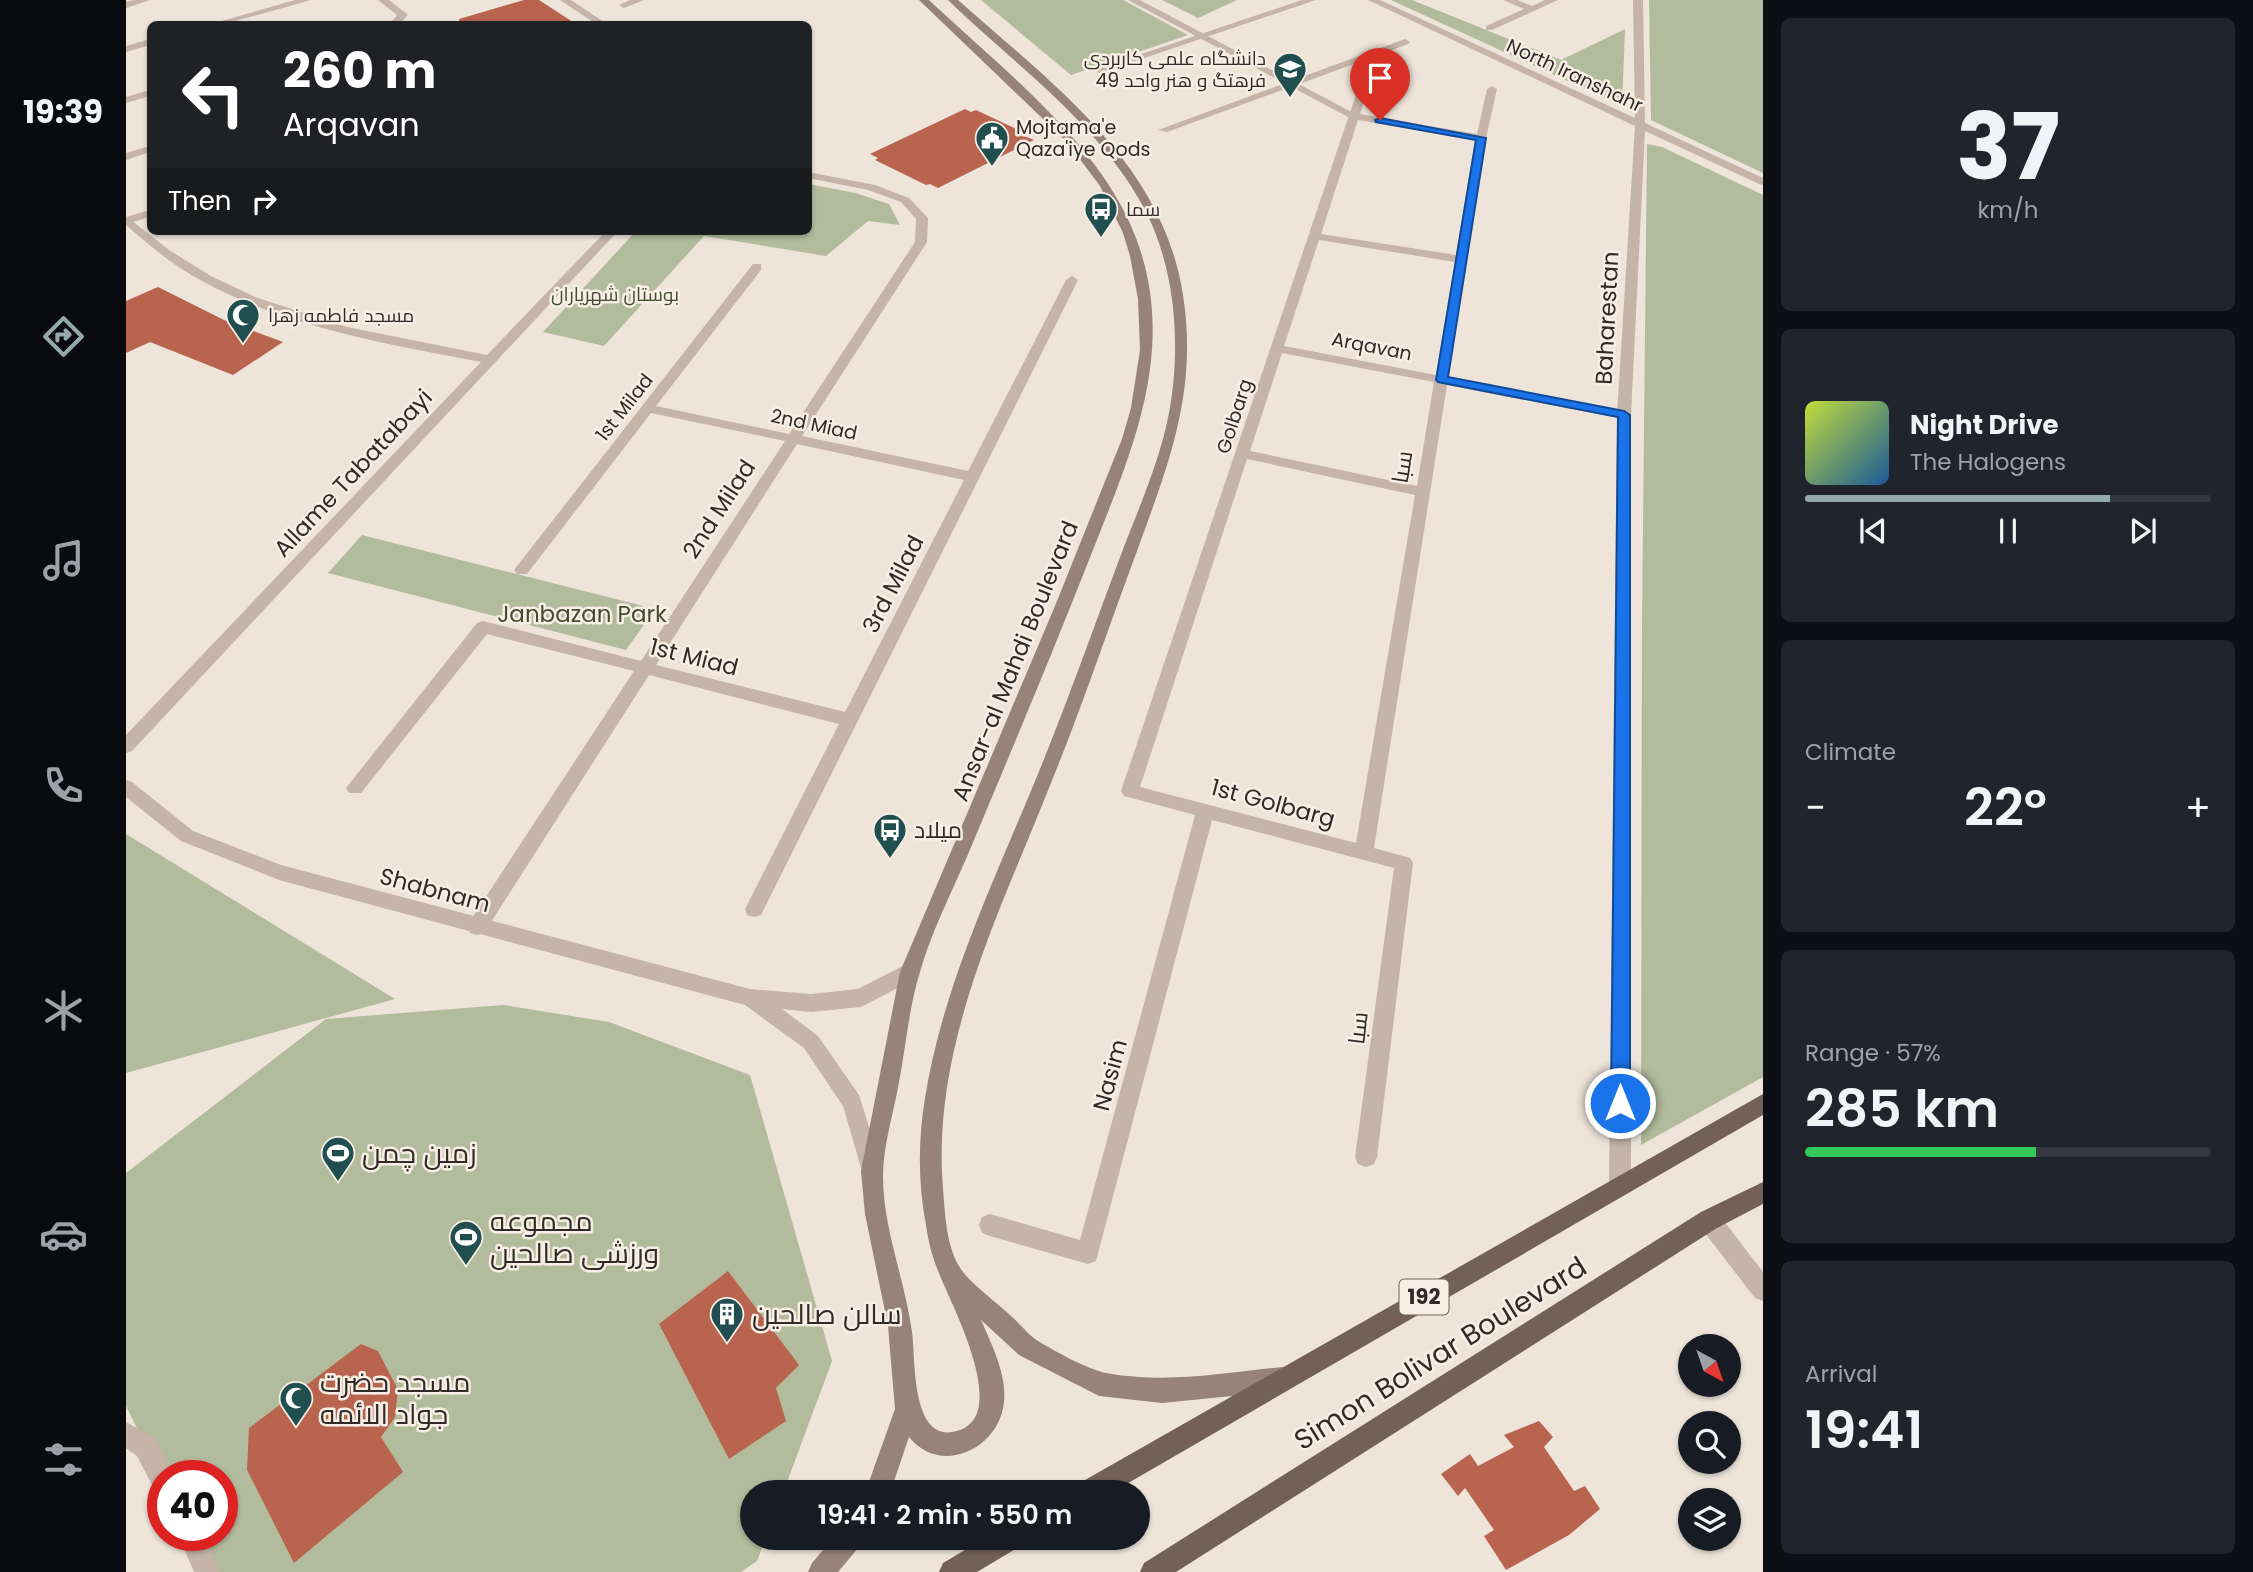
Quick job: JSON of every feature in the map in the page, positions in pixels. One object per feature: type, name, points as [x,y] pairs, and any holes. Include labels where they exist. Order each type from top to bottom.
[{"type":"main road","name":"Ansar-al Mahdi Boulevard","points":[[907,1409],[900,1326],[877,1214],[872,1171],[910,972],[1063,606],[1129,439],[1138,408],[1147,327],[1136,256],[1129,233],[1105,185],[1071,140],[924,0]]},
{"type":"main road","points":[[907,1409],[921,1435],[949,1446],[964,1444],[985,1426],[992,1400],[989,1381],[942,1252],[931,1180],[932,1113],[946,1042],[963,979],[1057,748],[1169,439],[1180,388],[1181,320],[1178,288],[1161,232],[1148,204],[1125,168],[1076,113],[953,0]]},
{"type":"main road","name":"Simon Bolivar Boulevard","points":[[1109,1480],[1763,1104]]},
{"type":"main road","name":"Simon Bolivar Boulevard","points":[[1153,1572],[1709,1220],[1763,1193]]},
{"type":"main road","points":[[952,1277],[1027,1347],[1099,1384],[1162,1391],[1282,1379]]},
{"type":"main road","points":[[882,1480],[907,1409]]},
{"type":"main road","points":[[821,1572],[840,1550]]},
{"type":"main road","points":[[952,1572],[990,1550]]},
{"type":"street","points":[[126,5],[145,0]]},
{"type":"street","points":[[227,21],[306,0]]},
{"type":"street","points":[[383,0],[403,15],[397,21]]},
{"type":"street","points":[[565,0],[597,21]]},
{"type":"street","points":[[624,5],[639,0]]},
{"type":"street","points":[[1133,0],[1354,116],[1481,138]]},
{"type":"street","points":[[1096,71],[1311,0]]},
{"type":"street","name":"North Iranshahr","points":[[1373,0],[1763,183]]},
{"type":"street","points":[[1508,0],[1532,9]]},
{"type":"street","points":[[1489,28],[1553,0]]},
{"type":"street","name":"Baharestan","points":[[1620,1185],[1624,415],[1640,125],[1638,0]]},
{"type":"street","points":[[1163,130],[1405,42]]},
{"type":"street","points":[[126,49],[147,43]]},
{"type":"street","name":"Golbarg","points":[[1130,791],[1375,53]]},
{"type":"street","name":"سبا","points":[[1364,852],[1481,138],[1492,89]]},
{"type":"street","points":[[126,100],[147,94]]},
{"type":"street","points":[[126,157],[147,150]]},
{"type":"street","name":"2nd Milad","points":[[477,927],[643,667],[921,242],[922,218],[905,200],[871,187],[812,176]]},
{"type":"street","points":[[126,220],[147,213]]},
{"type":"street","points":[[126,220],[174,259],[225,290],[282,313],[338,331],[492,360]]},
{"type":"street","name":"Allame Tabatabayi","points":[[126,746],[608,235]]},
{"type":"street","points":[[1314,236],[1462,260]]},
{"type":"street","name":"1st Milad","points":[[522,570],[757,267]]},
{"type":"street","name":"3rd Milad","points":[[754,909],[1072,280]]},
{"type":"street","name":"Arqavan","points":[[1277,348],[1624,415]]},
{"type":"street","name":"2nd Miad","points":[[647,408],[973,477]]},
{"type":"street","points":[[1242,454],[1423,492]]},
{"type":"street","name":"1st Miad","points":[[355,788],[483,627],[850,720]]},
{"type":"street","name":"Shabnam","points":[[126,787],[187,836],[279,872],[750,998]]},
{"type":"street","name":"1st Golbarg","points":[[1130,791],[1404,863]]},
{"type":"street","name":"Nasim","points":[[990,1225],[1088,1253],[1205,811]]},
{"type":"street","name":"سبا","points":[[1366,1157],[1404,863]]},
{"type":"street","points":[[750,998],[811,1003],[861,998],[910,972]]},
{"type":"street","points":[[750,998],[811,1042],[852,1102],[872,1171]]},
{"type":"street","points":[[1709,1220],[1763,1290]]},
{"type":"street","points":[[126,1434],[146,1447],[153,1460]]},
{"type":"street","points":[[198,1551],[207,1572]]},
{"type":"green space","points":[[981,0],[1123,0],[1188,35],[1071,75]]},
{"type":"green space","points":[[1162,0],[1237,0],[1198,18]]},
{"type":"green space","points":[[1391,0],[1412,0],[1561,60],[1625,29],[1622,106]]},
{"type":"green space","points":[[1649,0],[1763,0],[1763,173],[1651,120]]},
{"type":"green space","points":[[1647,144],[1662,147],[1763,195],[1763,1077],[1641,1145],[1642,622]]},
{"type":"green space","name":"بوستان شهریاران","points":[[812,185],[855,193],[889,204],[900,225],[868,221],[826,256],[704,236],[604,346],[543,332],[632,235],[812,235]]},
{"type":"green space","name":"Janbazan Park","points":[[362,535],[655,609],[626,650],[328,573]]},
{"type":"green space","points":[[126,834],[395,999],[126,1073]]},
{"type":"green space","name":"مجموعه ورزشی صالحین","points":[[503,1005],[609,1022],[750,1075],[832,1361],[788,1480],[740,1480],[740,1550],[761,1550],[757,1561],[741,1572],[208,1572],[197,1551],[238,1551],[238,1460],[153,1460],[126,1406],[126,1173],[326,1019]]},
{"type":"building","points":[[524,0],[539,0],[571,21],[459,21]]},
{"type":"building","points":[[965,109],[971,112],[976,110],[1027,134],[1024,136],[1034,140],[938,188],[926,185],[875,160],[878,158],[870,154]]},
{"type":"building","points":[[158,287],[224,320],[283,342],[233,375],[150,342],[126,353],[126,301]]},
{"type":"building","name":"سالن صالحین","points":[[728,1271],[799,1365],[776,1388],[786,1421],[729,1459],[659,1324]]},
{"type":"building","points":[[361,1344],[378,1351],[398,1390],[395,1417],[381,1437],[403,1472],[294,1563],[247,1470],[249,1428]]},
{"type":"building","points":[[1539,1421],[1553,1437],[1544,1447],[1574,1491],[1585,1486],[1600,1509],[1569,1535],[1506,1570],[1484,1536],[1494,1530],[1465,1488],[1458,1496],[1441,1474],[1470,1454],[1478,1466],[1514,1447],[1504,1435]]},
{"type":"place","name":"دانشگاه علمی کاربردی فرهتگ و هنر واحد 49","points":[[1290,99]]},
{"type":"place","name":"Mojtama'e Qaza'iye Qods","points":[[992,168]]},
{"type":"place","name":"سما","points":[[1101,239]]},
{"type":"place","name":"مسجد فاطمه زهرا","points":[[243,345]]},
{"type":"place","name":"میلاد","points":[[890,860]]},
{"type":"place","name":"زمین چمن","points":[[338,1183]]},
{"type":"place","name":"مجموعه ورزشی صالحین","points":[[466,1267]]},
{"type":"place","name":"سالن صالحین","points":[[727,1344]]},
{"type":"place","name":"مسجد حضرت جواد الائمه","points":[[296,1428]]},
{"type":"route","points":[[1380,120],[1481,138],[1442,380],[1624,415],[1620,1103]]}]
